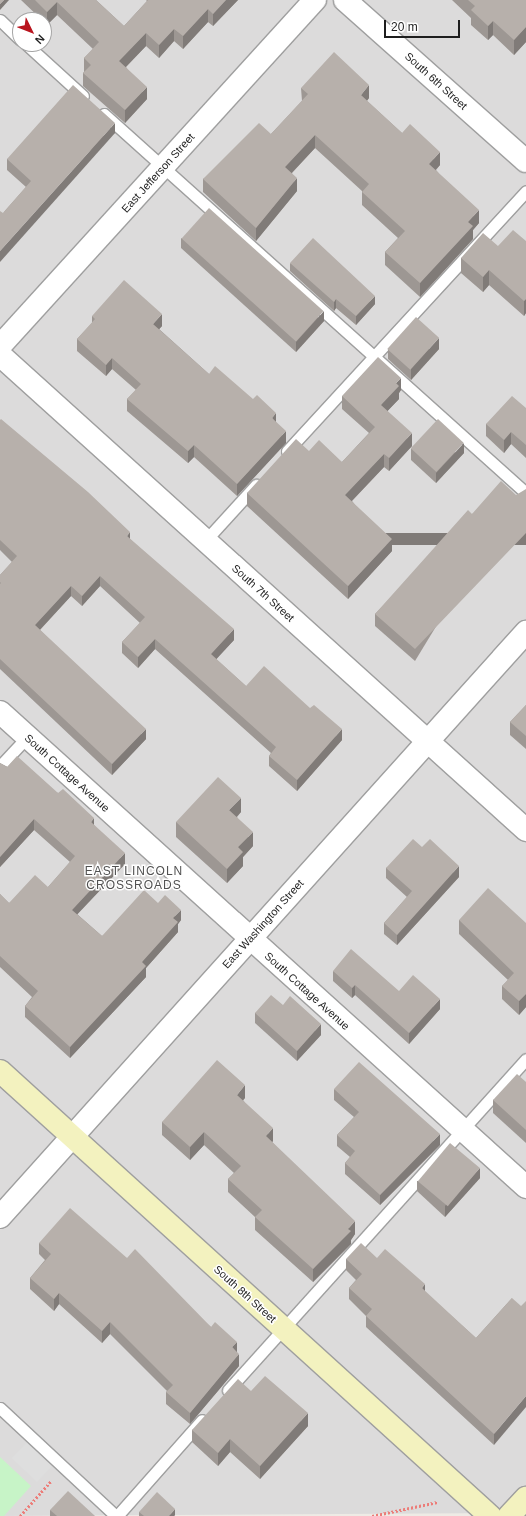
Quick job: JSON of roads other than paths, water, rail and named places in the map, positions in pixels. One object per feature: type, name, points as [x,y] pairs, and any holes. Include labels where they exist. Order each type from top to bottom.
[{"type":"main road","name":"South 8th Street","points":[[0,1071],[490,1516]]},
{"type":"main road","points":[[509,1516],[526,1498]]},
{"type":"street","name":"East Jefferson Street","points":[[0,346],[315,0]]},
{"type":"street","name":"South 6th Street","points":[[345,0],[526,161]]},
{"type":"street","name":"South 7th Street","points":[[0,354],[526,830]]},
{"type":"street","name":"East Washington Street","points":[[0,1217],[526,632]]},
{"type":"street","name":"South Cottage Avenue","points":[[0,712],[249,940],[526,1187]]},
{"type":"lane","points":[[0,20],[12,31]]},
{"type":"lane","points":[[35,52],[94,106],[164,166],[526,493]]},
{"type":"lane","points":[[280,458],[526,191]]},
{"type":"lane","points":[[205,541],[265,475]]},
{"type":"lane","points":[[0,766],[27,736]]},
{"type":"lane","points":[[221,1398],[526,1059]]},
{"type":"lane","points":[[0,1408],[116,1516],[210,1410]]},
{"type":"district","name":"EAST LINCOLN CROSSROADS","points":[[134,879]]}]
